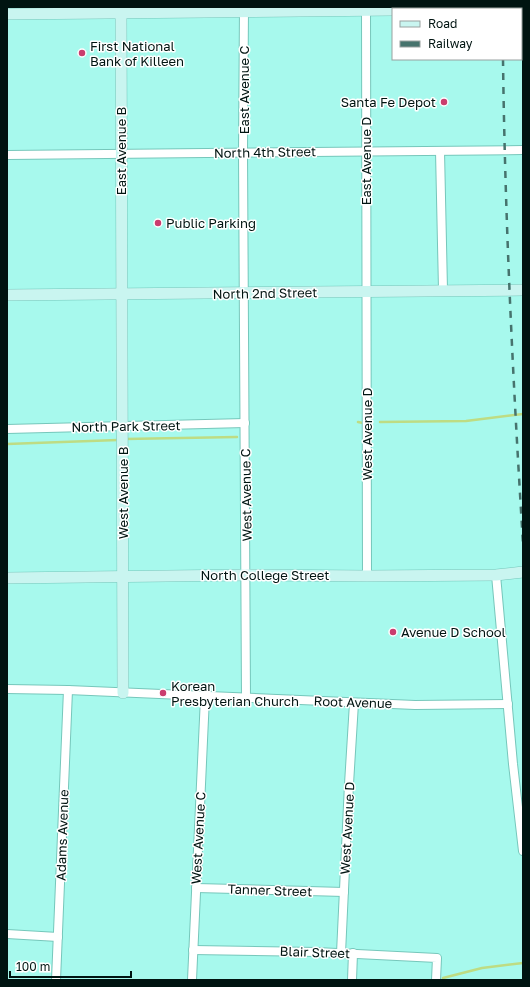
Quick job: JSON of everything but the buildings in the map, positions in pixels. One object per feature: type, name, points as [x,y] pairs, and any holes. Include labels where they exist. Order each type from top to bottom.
[{"type":"street","name":"East Avenue C","points":[[244,9],[244,293]]},
{"type":"street","name":"East Avenue D","points":[[366,9],[367,292]]},
{"type":"street","points":[[7,14],[121,10],[392,10]]},
{"type":"street","name":"East Avenue B","points":[[121,10],[122,294]]},
{"type":"street","name":"North 4th Street","points":[[7,155],[523,150]]},
{"type":"street","points":[[440,151],[443,290]]},
{"type":"street","name":"North 2nd Street","points":[[7,295],[523,290]]},
{"type":"street","name":"West Avenue D","points":[[367,292],[367,576]]},
{"type":"street","name":"West Avenue C","points":[[244,293],[247,575],[246,698]]},
{"type":"street","name":"West Avenue B","points":[[122,294],[123,693]]},
{"type":"street","name":"North Park Street","points":[[7,430],[123,429],[245,423]]},
{"type":"street","name":"North College Street","points":[[7,578],[247,575],[496,575],[523,572]]},
{"type":"street","points":[[496,575],[523,851]]},
{"type":"street","name":"Root Avenue","points":[[7,689],[68,690],[420,705],[508,704]]},
{"type":"street","name":"Adams Avenue","points":[[56,980],[68,690]]},
{"type":"street","name":"West Avenue C","points":[[192,980],[205,697]]},
{"type":"street","name":"West Avenue D","points":[[342,953],[354,703]]},
{"type":"street","name":"Tanner Street","points":[[196,888],[344,892]]},
{"type":"street","points":[[7,934],[58,937]]},
{"type":"street","name":"Blair Street","points":[[193,950],[342,953],[437,958],[436,980]]},
{"type":"street","points":[[352,980],[353,954]]},
{"type":"waterway","points":[[380,422],[466,421],[523,414]]},
{"type":"waterway","points":[[358,422],[363,423]]},
{"type":"waterway","points":[[125,439],[237,437]]},
{"type":"waterway","points":[[7,444],[118,440]]},
{"type":"waterway","points":[[443,978],[482,968],[523,963]]},
{"type":"railway","points":[[503,60],[510,301],[523,543]]},
{"type":"place","name":"First National Bank of Killeen","points":[[82,53]]},
{"type":"place","name":"Santa Fe Depot","points":[[444,102]]},
{"type":"place","name":"Public Parking","points":[[158,223]]},
{"type":"place","name":"Avenue D School","points":[[393,632]]},
{"type":"place","name":"Korean Presbyterian Church","points":[[163,693]]}]
